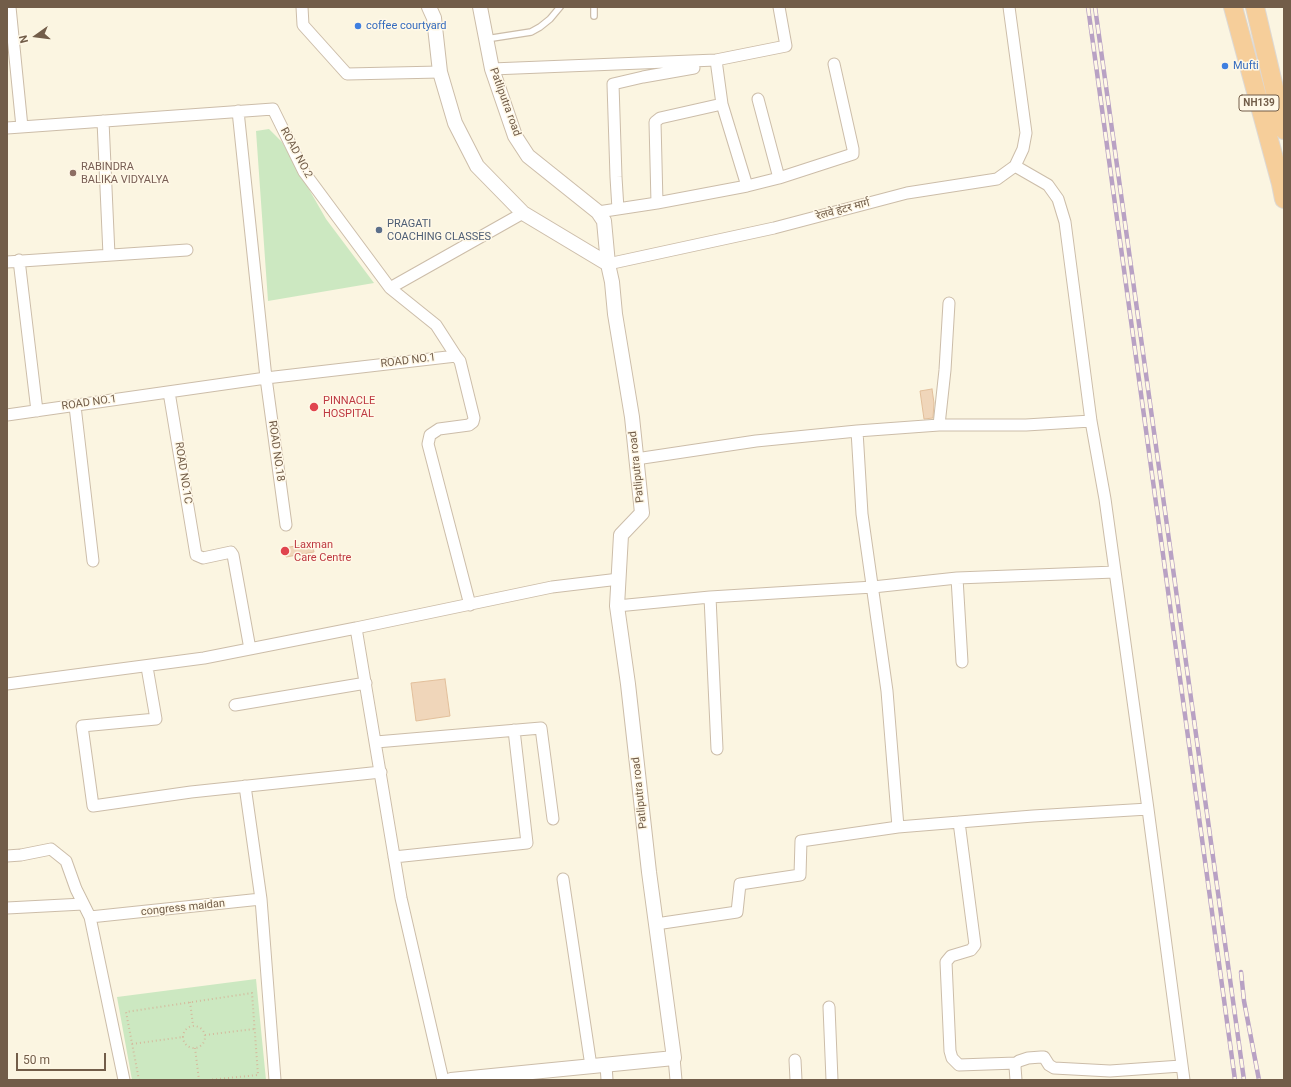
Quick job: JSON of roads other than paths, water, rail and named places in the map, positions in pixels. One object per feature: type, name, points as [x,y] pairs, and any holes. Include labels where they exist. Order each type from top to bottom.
[{"type":"highway","name":"NH139","points":[[1233,7],[1284,199]]},
{"type":"highway","name":"NH139","points":[[1255,7],[1284,130]]},
{"type":"street","points":[[10,7],[22,127]]},
{"type":"street","points":[[302,7],[303,25],[347,74],[440,72]]},
{"type":"street","points":[[429,7],[434,18],[440,72],[455,123],[477,166],[522,213],[608,264]]},
{"type":"street","points":[[492,69],[716,60],[786,46],[779,7]]},
{"type":"street","name":"रेलवे हंटर मार्ग","points":[[608,264],[774,228],[907,193],[997,179],[1015,166],[1023,150],[1026,133],[1009,7]]},
{"type":"street","name":"Patliputra road","points":[[482,9],[492,69],[515,136],[528,156],[598,212],[604,221],[615,314],[632,417],[642,513],[621,535],[617,606],[628,684],[648,864],[674,1058]]},
{"type":"street","points":[[716,60],[722,104],[747,186]]},
{"type":"street","points":[[598,212],[657,203],[747,186],[779,178],[853,154],[834,64]]},
{"type":"street","points":[[618,209],[613,84],[694,68]]},
{"type":"street","points":[[758,99],[779,178]]},
{"type":"street","points":[[657,203],[654,122],[660,118],[722,104]]},
{"type":"street","name":"ROAD NO.2","points":[[7,128],[273,109],[304,172],[390,288]]},
{"type":"street","points":[[238,111],[266,378]]},
{"type":"street","points":[[103,121],[109,255]]},
{"type":"street","points":[[1015,166],[1048,185],[1058,199],[1065,222],[1091,421],[1105,499],[1184,1080]]},
{"type":"street","points":[[390,288],[522,213]]},
{"type":"street","points":[[7,262],[187,250]]},
{"type":"street","points":[[19,260],[37,411]]},
{"type":"street","name":"ROAD NO.1","points":[[7,415],[266,378],[456,356],[436,325],[390,288]]},
{"type":"street","points":[[939,425],[945,370],[949,303]]},
{"type":"street","points":[[456,356],[460,361],[474,418],[473,422],[469,425],[439,429],[430,435],[428,444],[470,604]]},
{"type":"street","name":"ROAD NO.18","points":[[266,378],[286,525]]},
{"type":"street","name":"ROAD NO.1C","points":[[169,392],[196,555],[203,558],[231,552],[233,555],[250,649]]},
{"type":"street","points":[[75,406],[93,561]]},
{"type":"street","points":[[636,459],[756,441],[857,431],[939,425],[1026,425],[1091,421]]},
{"type":"street","points":[[857,431],[862,514],[887,691],[898,827]]},
{"type":"street","points":[[617,606],[710,596],[873,587],[957,578],[1115,572]]},
{"type":"street","points":[[957,578],[962,662]]},
{"type":"street","points":[[7,684],[146,667],[204,658],[356,628],[552,586],[619,579]]},
{"type":"street","points":[[710,596],[717,749]]},
{"type":"street","points":[[356,628],[401,898],[443,1080]]},
{"type":"street","points":[[146,667],[156,719],[82,726],[93,806],[191,792],[381,772]]},
{"type":"street","points":[[235,705],[366,683]]},
{"type":"street","points":[[376,742],[541,728],[553,819]]},
{"type":"street","points":[[394,857],[527,843],[514,730]]},
{"type":"street","points":[[245,786],[261,900],[275,1080]]},
{"type":"street","points":[[656,924],[737,912],[740,884],[800,875],[802,841],[898,827],[1034,816],[1148,809]]},
{"type":"street","points":[[959,822],[975,945],[971,950],[952,956],[946,962],[950,1051],[952,1058],[959,1065],[1016,1063],[1028,1058],[1044,1057],[1049,1065],[1054,1068],[1110,1071],[1181,1066]]},
{"type":"street","points":[[7,856],[21,855],[51,849],[66,861],[76,889],[90,917],[124,1080]]},
{"type":"street","points":[[563,879],[591,1066]]},
{"type":"street","name":"congress maidan","points":[[90,917],[261,900]]},
{"type":"street","points":[[7,908],[83,904]]},
{"type":"street","points":[[829,1007],[832,1080]]},
{"type":"street","points":[[459,1080],[538,1076],[591,1066],[674,1058],[676,1080]]},
{"type":"street","points":[[795,1060],[796,1080]]},
{"type":"street","points":[[1016,1063],[1016,1080]]},
{"type":"street","points":[[606,1065],[607,1080]]},
{"type":"lane","points":[[486,39],[530,32],[540,27],[550,19],[560,7]]},
{"type":"lane","points":[[594,7],[594,16]]},
{"type":"railway","points":[[1088,7],[1235,1080]]},
{"type":"railway","points":[[1095,7],[1244,1080]]},
{"type":"railway","points":[[1241,972],[1244,1001],[1259,1080]]},
{"type":"place","name":"coffee courtyard","points":[[358,26]]},
{"type":"place","name":"Mufti","points":[[1225,66]]},
{"type":"place","name":"RABINDRA BALIKA VIDYALYA","points":[[73,173]]},
{"type":"place","name":"PRAGATI COACHING CLASSES","points":[[379,230]]},
{"type":"place","name":"PINNACLE HOSPITAL","points":[[314,407]]},
{"type":"place","name":"Laxman Care Centre","points":[[285,551]]}]
